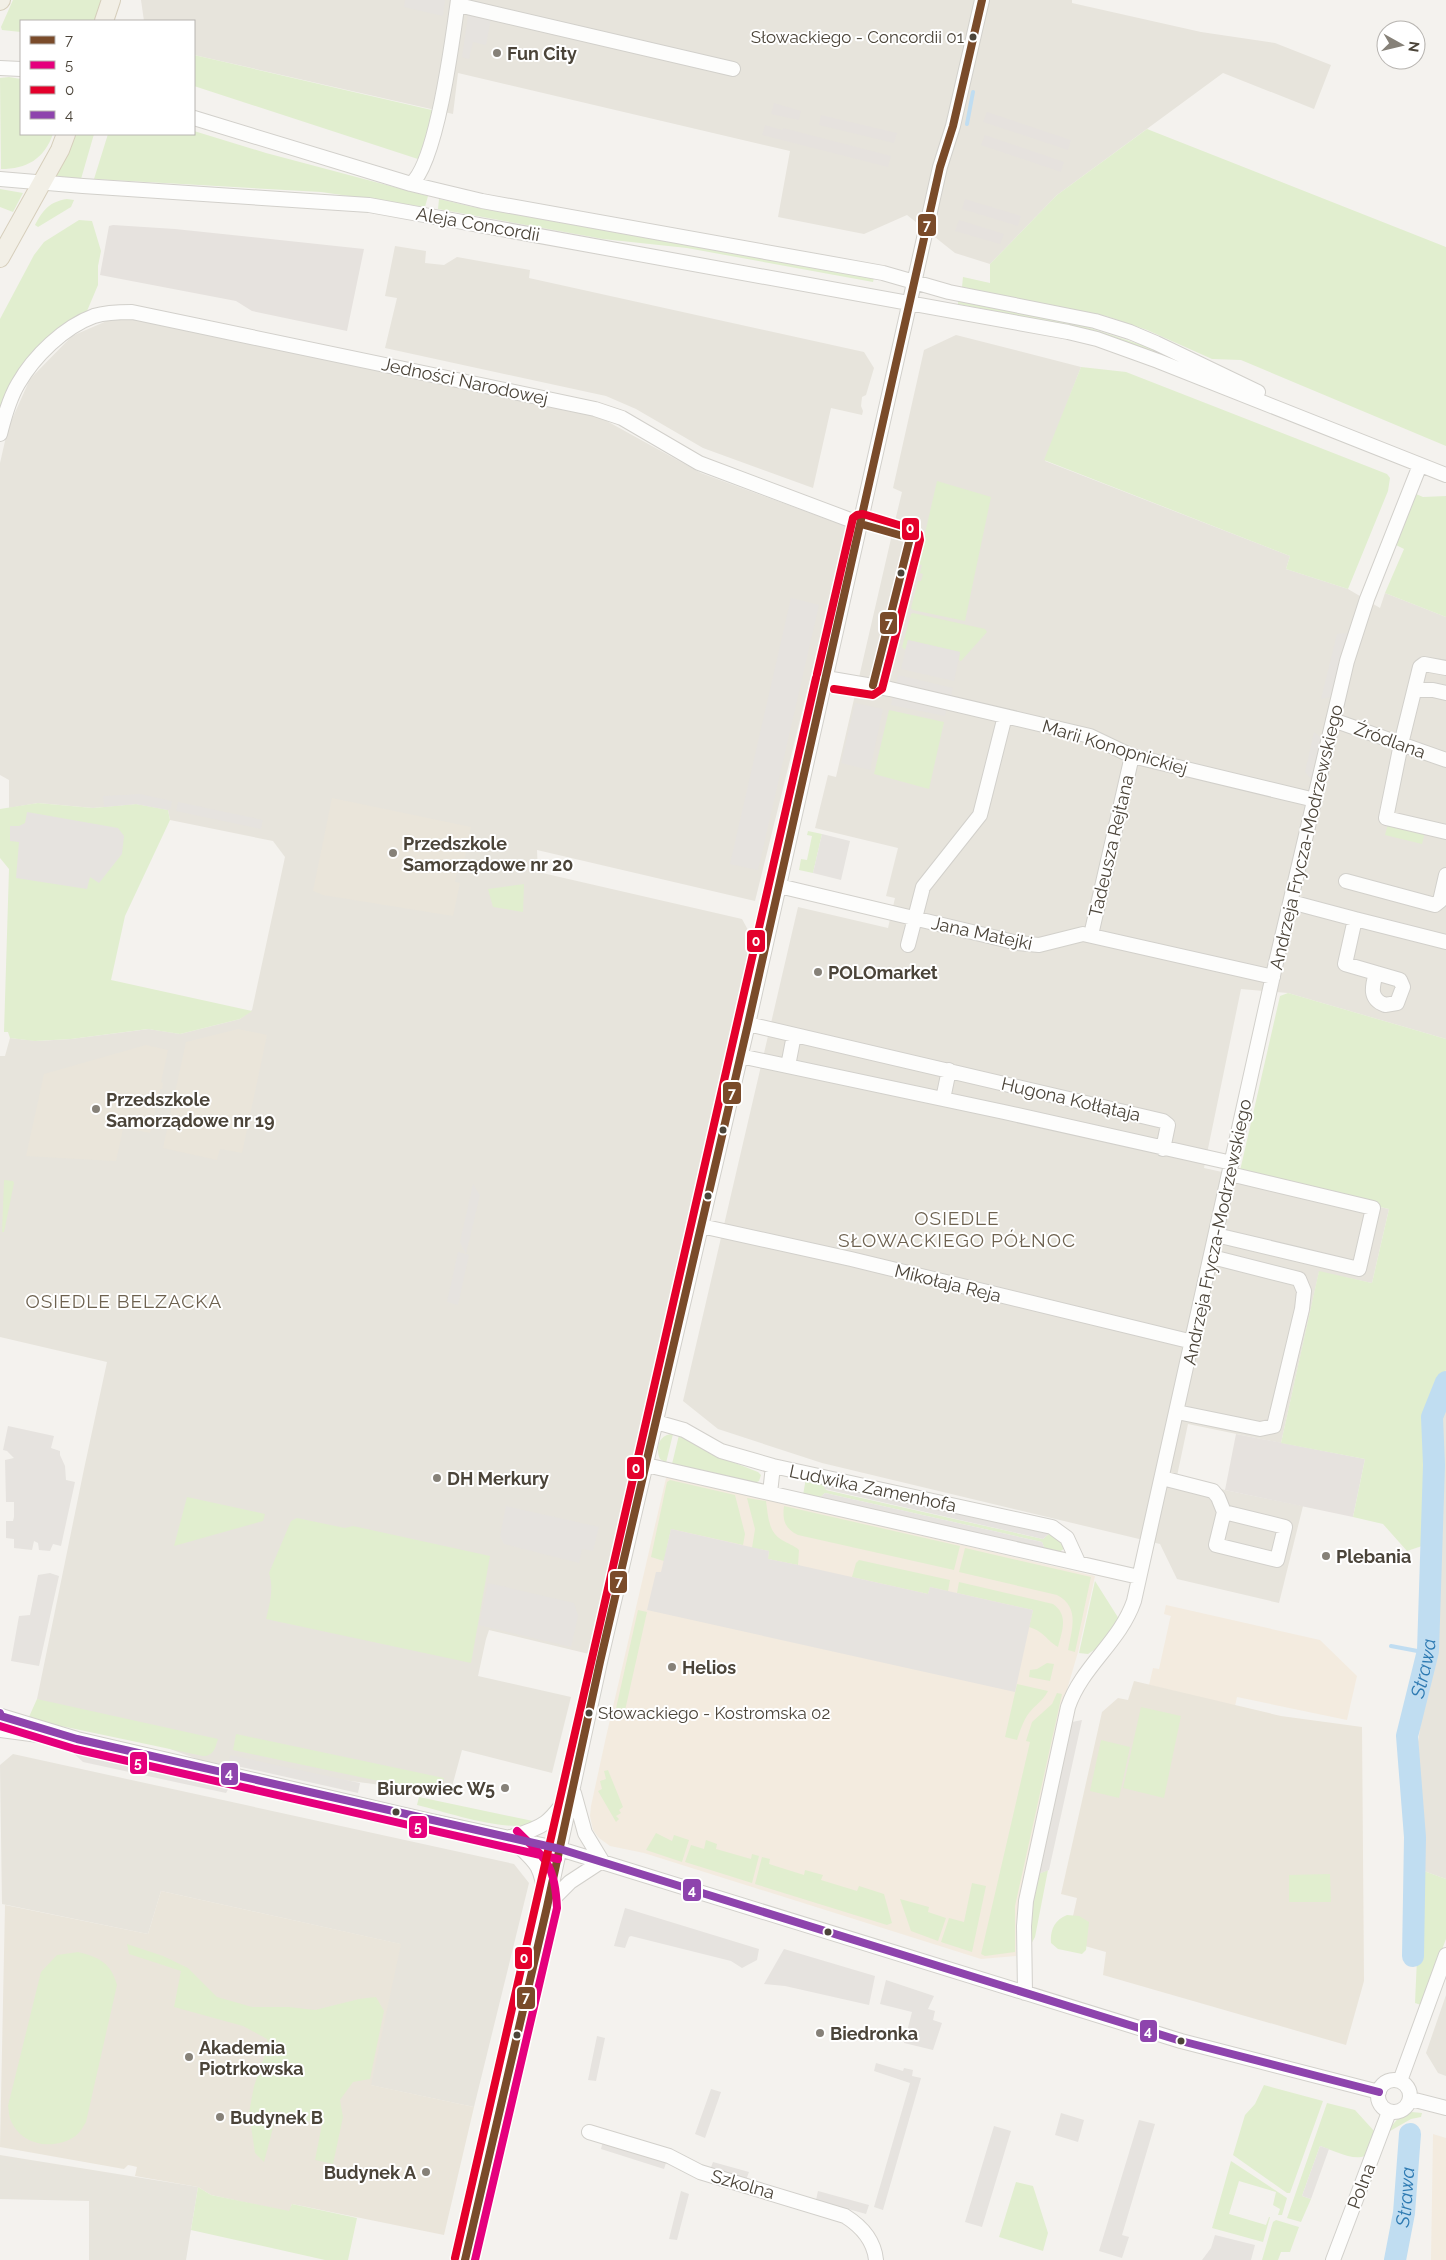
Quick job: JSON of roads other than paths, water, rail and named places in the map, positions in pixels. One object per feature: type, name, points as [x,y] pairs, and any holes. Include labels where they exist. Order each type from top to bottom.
[{"type":"main road","points":[[0,258],[65,135]]},
{"type":"street","points":[[464,2260],[547,1907],[646,1465],[748,1024],[914,281],[982,0]]},
{"type":"street","points":[[411,184],[421,170],[442,103],[458,3],[733,69]]},
{"type":"street","points":[[0,68],[20,69]]},
{"type":"street","name":"Aleja Concordii","points":[[195,118],[411,184],[482,201],[883,273],[949,292],[1062,314],[1130,332],[1190,358],[1344,435]]},
{"type":"street","name":"Aleja Concordii","points":[[0,179],[369,204],[910,302],[1097,339],[1158,361],[1344,435]]},
{"type":"street","name":"Jedności Narodowej","points":[[0,434],[18,384],[37,358],[56,340],[83,321],[95,316],[114,312],[132,312],[595,409],[622,418],[699,463],[861,524]]},
{"type":"street","points":[[1344,435],[1446,475]]},
{"type":"street","name":"Andrzeja Frycza-Modrzewskiego","points":[[1025,1993],[1024,1926],[1026,1901],[1068,1707],[1083,1675],[1118,1634],[1129,1616],[1193,1342],[1273,977],[1334,720],[1360,618],[1420,465]]},
{"type":"street","points":[[1446,668],[1422,665],[1401,744],[1386,818],[1446,832]]},
{"type":"street","name":"Marii Konopnickiej","points":[[826,678],[882,687],[1090,736],[1132,756],[1315,800]]},
{"type":"street","points":[[1415,690],[1433,690],[1446,693]]},
{"type":"street","points":[[908,945],[923,887],[980,815],[1005,716]]},
{"type":"street","name":"Źródlana","points":[[1334,720],[1446,760]]},
{"type":"street","name":"Tadeusza Rejtana","points":[[1090,936],[1132,756]]},
{"type":"street","points":[[1346,881],[1435,905],[1440,901],[1446,875]]},
{"type":"street","name":"Jana Matejki","points":[[779,886],[1028,945],[1044,945],[1082,934],[1273,977]]},
{"type":"street","points":[[1291,902],[1446,942]]},
{"type":"street","points":[[1355,920],[1345,964],[1376,973]]},
{"type":"street","name":"Hugona Kołłątaja","points":[[748,1024],[1163,1121],[1168,1125],[1163,1148]]},
{"type":"street","points":[[788,1066],[794,1034]]},
{"type":"street","name":"Hugona Kołłątaja","points":[[740,1056],[1163,1148],[1231,1169],[1373,1208],[1359,1269],[1216,1235]]},
{"type":"street","points":[[943,1100],[949,1070]]},
{"type":"street","name":"Mikołaja Reja","points":[[701,1226],[852,1259],[1193,1342]]},
{"type":"street","points":[[1177,1412],[1260,1428],[1274,1426],[1302,1309],[1304,1291],[1298,1279],[1212,1257]]},
{"type":"street","name":"Ludwika Zamenhofa","points":[[656,1422],[684,1430],[720,1451],[773,1466],[1052,1527],[1067,1538],[1078,1562]]},
{"type":"street","name":"Ludwika Zamenhofa","points":[[646,1465],[1139,1577]]},
{"type":"street","points":[[770,1492],[773,1466]]},
{"type":"street","points":[[1162,1478],[1213,1491],[1218,1497],[1224,1512],[1216,1545],[1277,1560],[1284,1527],[1224,1512]]},
{"type":"street","points":[[0,1718],[74,1738],[560,1849],[1181,2041],[1378,2092]]},
{"type":"street","points":[[0,1730],[74,1738]]},
{"type":"street","points":[[510,1838],[548,1823],[573,1790]]},
{"type":"street","points":[[573,1790],[585,1833],[602,1861]]},
{"type":"street","points":[[510,1838],[538,1865],[542,1873],[547,1907]]},
{"type":"street","points":[[547,1907],[562,1888],[582,1872],[602,1861]]},
{"type":"street","points":[[1400,2081],[1446,1955]]},
{"type":"street","points":[[1388,2081],[1400,2081],[1410,2090],[1411,2100],[1403,2110],[1389,2112],[1380,2104],[1378,2092],[1388,2081]]},
{"type":"street","points":[[1411,2100],[1446,2108]]},
{"type":"street","name":"Polna","points":[[1333,2260],[1389,2112]]},
{"type":"street","name":"Szkolna","points":[[589,2132],[672,2157],[700,2172],[845,2216],[859,2226],[866,2234],[873,2246],[876,2260]]},
{"type":"waterway","points":[[967,124],[973,92]]},
{"type":"waterway","name":"Strawa","points":[[1413,1956],[1415,1837],[1407,1736],[1428,1651],[1434,1465],[1432,1417],[1446,1382]]},
{"type":"waterway","points":[[1391,1646],[1428,1653]]},
{"type":"waterway","name":"Strawa","points":[[1395,2260],[1404,2213],[1410,2134]]},
{"type":"place","name":"Słowackiego - Concordii 01","points":[[973,37]]},
{"type":"place","name":"Fun City","points":[[497,53]]},
{"type":"place","name":"Przedszkole Samorządowe nr 20","points":[[393,853]]},
{"type":"place","name":"POLOmarket","points":[[818,972]]},
{"type":"place","name":"Przedszkole Samorządowe nr 19","points":[[96,1109]]},
{"type":"place","name":"DH Merkury","points":[[437,1478]]},
{"type":"place","name":"Plebania","points":[[1326,1556]]},
{"type":"place","name":"Helios","points":[[672,1667]]},
{"type":"place","name":"Słowackiego - Kostromska 02","points":[[589,1713]]},
{"type":"place","name":"Biurowiec W5","points":[[505,1788]]},
{"type":"place","name":"Biedronka","points":[[820,2033]]},
{"type":"place","name":"Akademia Piotrkowska","points":[[189,2057]]},
{"type":"place","name":"Budynek B","points":[[220,2117]]},
{"type":"place","name":"Budynek A","points":[[426,2172]]},
{"type":"district","name":"OSIEDLE SŁOWACKIEGO PÓŁNOC","points":[[957,1229]]},
{"type":"district","name":"OSIEDLE BELZACKA","points":[[124,1301]]}]
